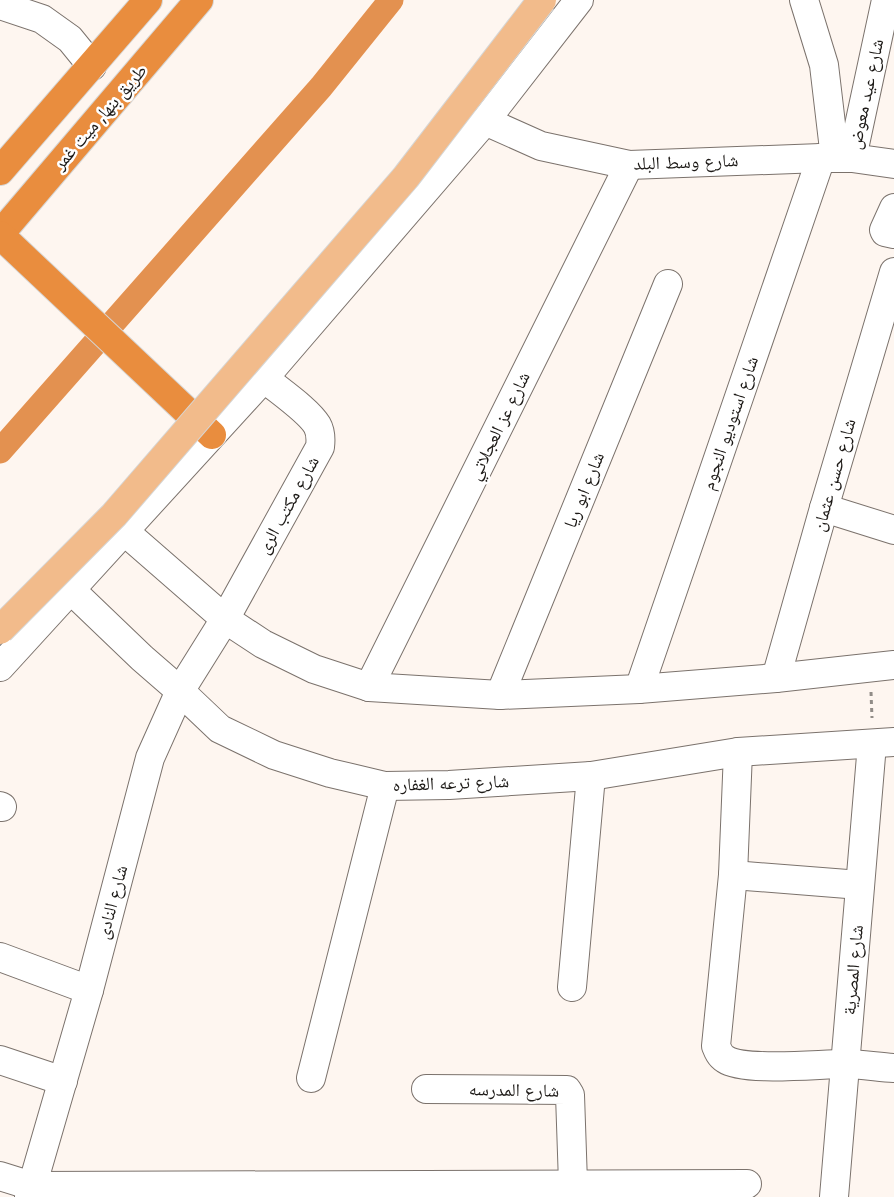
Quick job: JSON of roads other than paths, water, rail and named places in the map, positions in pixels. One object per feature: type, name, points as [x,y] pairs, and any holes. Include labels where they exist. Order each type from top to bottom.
[{"type":"highway","points":[[0,171],[148,0]]},
{"type":"highway","name":"طريق بنها, ميت غمر","points":[[0,235],[199,0]]},
{"type":"highway","points":[[0,235],[212,435]]},
{"type":"main road","points":[[0,630],[114,515],[393,192],[542,0]]},
{"type":"street","points":[[0,667],[264,378],[485,121],[579,0]]},
{"type":"street","points":[[804,0],[824,66],[836,158]]},
{"type":"street","name":"شارع عيد معوض","points":[[836,158],[886,0]]},
{"type":"street","points":[[0,5],[42,19],[70,39],[92,66]]},
{"type":"street","name":"شارع وسط البلد","points":[[485,121],[541,146],[629,165],[836,158],[894,164]]},
{"type":"street","name":"شارع استوديو النجوم","points":[[638,689],[836,158]]},
{"type":"street","name":"شارع عز العجلاتي","points":[[369,687],[629,165]]},
{"type":"street","points":[[894,208],[884,230],[894,234]]},
{"type":"street","name":"شارع حسن عثمان","points":[[776,678],[894,272]]},
{"type":"street","name":"شارع ابو ريا","points":[[500,695],[668,284]]},
{"type":"street","name":"شارع مكتب الرى","points":[[225,619],[320,447],[321,436],[318,426],[311,417],[264,378]]},
{"type":"street","points":[[824,508],[894,530]]},
{"type":"street","points":[[124,531],[225,619],[263,644],[314,669],[369,687],[500,695],[638,689],[776,678],[882,666]]},
{"type":"street","name":"شارع ترعه الغفاره","points":[[70,589],[142,658],[220,728],[274,755],[330,773],[386,786],[449,785],[591,776],[738,752],[883,743]]},
{"type":"street","name":"شارع النادى","points":[[30,1191],[89,990],[150,758],[180,691],[225,619]]},
{"type":"street","name":"شارع المصرية","points":[[834,1197],[860,884],[883,743]]},
{"type":"street","points":[[738,752],[733,875],[716,1046],[726,1060],[758,1065],[798,1067],[845,1064],[894,1068]]},
{"type":"street","points":[[572,987],[591,776]]},
{"type":"street","points":[[311,1078],[386,786]]},
{"type":"street","points":[[733,875],[860,884]]},
{"type":"street","points":[[0,957],[89,990]]},
{"type":"street","points":[[0,1060],[63,1081]]},
{"type":"street","name":"شارع المدرسه","points":[[426,1089],[567,1090],[570,1095],[572,1184]]},
{"type":"street","points":[[0,1176],[30,1191],[572,1184],[747,1184]]},
{"type":"waterway","points":[[0,451],[321,87],[391,0]]}]
